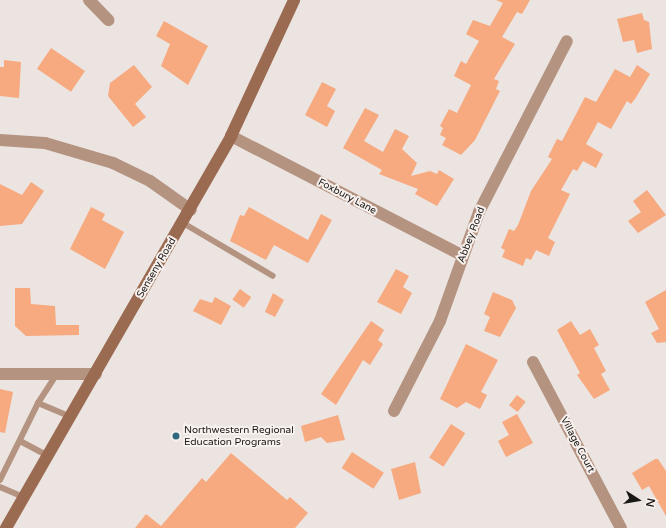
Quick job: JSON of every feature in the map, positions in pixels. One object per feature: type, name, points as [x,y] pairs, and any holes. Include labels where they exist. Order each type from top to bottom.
[{"type":"main road","name":"Senseny Road","points":[[6,528],[191,210],[231,136],[294,0]]},
{"type":"street","points":[[89,0],[108,20]]},
{"type":"street","name":"Abbey Road","points":[[394,411],[440,321],[479,212],[567,41]]},
{"type":"street","name":"Foxbury Lane","points":[[231,136],[463,256]]},
{"type":"street","points":[[0,140],[45,144],[113,163],[150,181],[191,210]]},
{"type":"street","name":"Village Court","points":[[533,362],[621,528]]},
{"type":"street","points":[[0,374],[96,374]]},
{"type":"lane","points":[[183,223],[274,276]]},
{"type":"lane","points":[[0,480],[38,403],[57,374]]},
{"type":"lane","points":[[38,403],[71,417]]},
{"type":"lane","points":[[20,440],[48,456]]},
{"type":"lane","points":[[0,487],[24,497]]},
{"type":"building","points":[[496,0],[530,0],[522,14],[517,12],[502,37],[515,44],[494,79],[499,81],[496,89],[500,91],[475,140],[461,155],[442,145],[446,138],[440,135],[443,128],[440,126],[449,109],[457,113],[471,85],[454,76],[461,61],[466,64],[479,41],[466,34],[473,20],[490,26],[503,3]]},
{"type":"building","points":[[642,13],[644,20],[649,22],[652,49],[637,53],[634,40],[623,42],[617,19]]},
{"type":"building","points":[[164,21],[208,46],[188,85],[161,66],[170,44],[156,36]]},
{"type":"building","points":[[51,48],[85,71],[71,92],[37,69]]},
{"type":"building","points":[[4,60],[21,62],[19,98],[0,96],[0,67],[4,67]]},
{"type":"building","points":[[134,65],[152,87],[135,104],[146,117],[133,127],[108,96],[110,83]]},
{"type":"building","points":[[637,65],[650,74],[635,99],[631,104],[627,101],[611,129],[598,122],[586,144],[603,154],[596,168],[583,161],[577,171],[573,169],[561,190],[570,194],[548,238],[555,242],[549,256],[536,250],[531,260],[526,258],[523,266],[502,257],[505,250],[501,248],[509,229],[514,231],[518,225],[531,191],[552,159],[548,157],[557,139],[562,141],[585,97],[596,102],[615,69],[630,77]]},
{"type":"building","points":[[322,82],[336,89],[327,106],[335,111],[327,127],[305,115]]},
{"type":"building","points":[[365,108],[379,115],[364,141],[383,152],[395,129],[409,136],[402,149],[417,163],[411,176],[430,171],[437,174],[439,170],[454,179],[437,206],[415,194],[418,189],[379,174],[382,170],[343,148]]},
{"type":"building","points":[[31,182],[44,191],[22,224],[0,226],[0,184],[22,195]]},
{"type":"building","points":[[647,190],[666,215],[638,233],[628,221],[641,212],[633,201]]},
{"type":"building","points":[[91,207],[105,214],[102,220],[124,232],[105,269],[70,249]]},
{"type":"building","points":[[249,207],[308,240],[321,214],[332,220],[308,263],[274,245],[266,260],[230,241],[240,215],[244,216]]},
{"type":"building","points":[[396,269],[409,276],[403,287],[412,293],[401,314],[377,302]]},
{"type":"building","points":[[15,288],[30,288],[31,304],[55,306],[56,325],[79,325],[79,335],[26,336],[15,326]]},
{"type":"building","points":[[240,289],[251,297],[244,308],[232,300]]},
{"type":"building","points":[[666,290],[666,342],[657,343],[651,333],[659,329],[645,302]]},
{"type":"building","points":[[493,292],[512,300],[516,308],[500,337],[484,331],[490,317],[484,314]]},
{"type":"building","points":[[273,293],[284,300],[275,317],[265,312]]},
{"type":"building","points":[[215,297],[231,306],[221,325],[193,311],[200,299],[212,303]]},
{"type":"building","points":[[371,321],[384,330],[378,340],[383,344],[370,365],[363,360],[336,405],[321,394]]},
{"type":"building","points":[[571,321],[580,335],[590,329],[599,345],[594,348],[606,371],[601,374],[610,390],[594,399],[577,375],[580,373],[557,330]]},
{"type":"building","points":[[466,344],[498,360],[481,392],[487,395],[480,409],[466,402],[457,408],[440,399]]},
{"type":"building","points":[[0,389],[13,392],[5,433],[0,432]]},
{"type":"building","points":[[517,395],[526,402],[518,412],[509,405]]},
{"type":"building","points":[[517,414],[533,443],[506,457],[498,441],[509,435],[502,422]]},
{"type":"building","points":[[338,415],[345,440],[327,443],[321,437],[305,442],[301,426]]},
{"type":"building","points":[[451,424],[465,433],[443,467],[429,458]]},
{"type":"building","points":[[352,452],[384,473],[374,489],[342,468]]},
{"type":"building","points":[[231,453],[287,500],[290,497],[308,513],[295,528],[135,528],[146,514],[161,526],[202,478],[206,482]]},
{"type":"building","points":[[655,459],[658,459],[666,471],[666,516],[649,486],[642,490],[632,473]]},
{"type":"building","points":[[415,462],[421,493],[399,500],[391,469]]},
{"type":"place","name":"Northwestern Regional Education Programs","points":[[176,436]]}]
